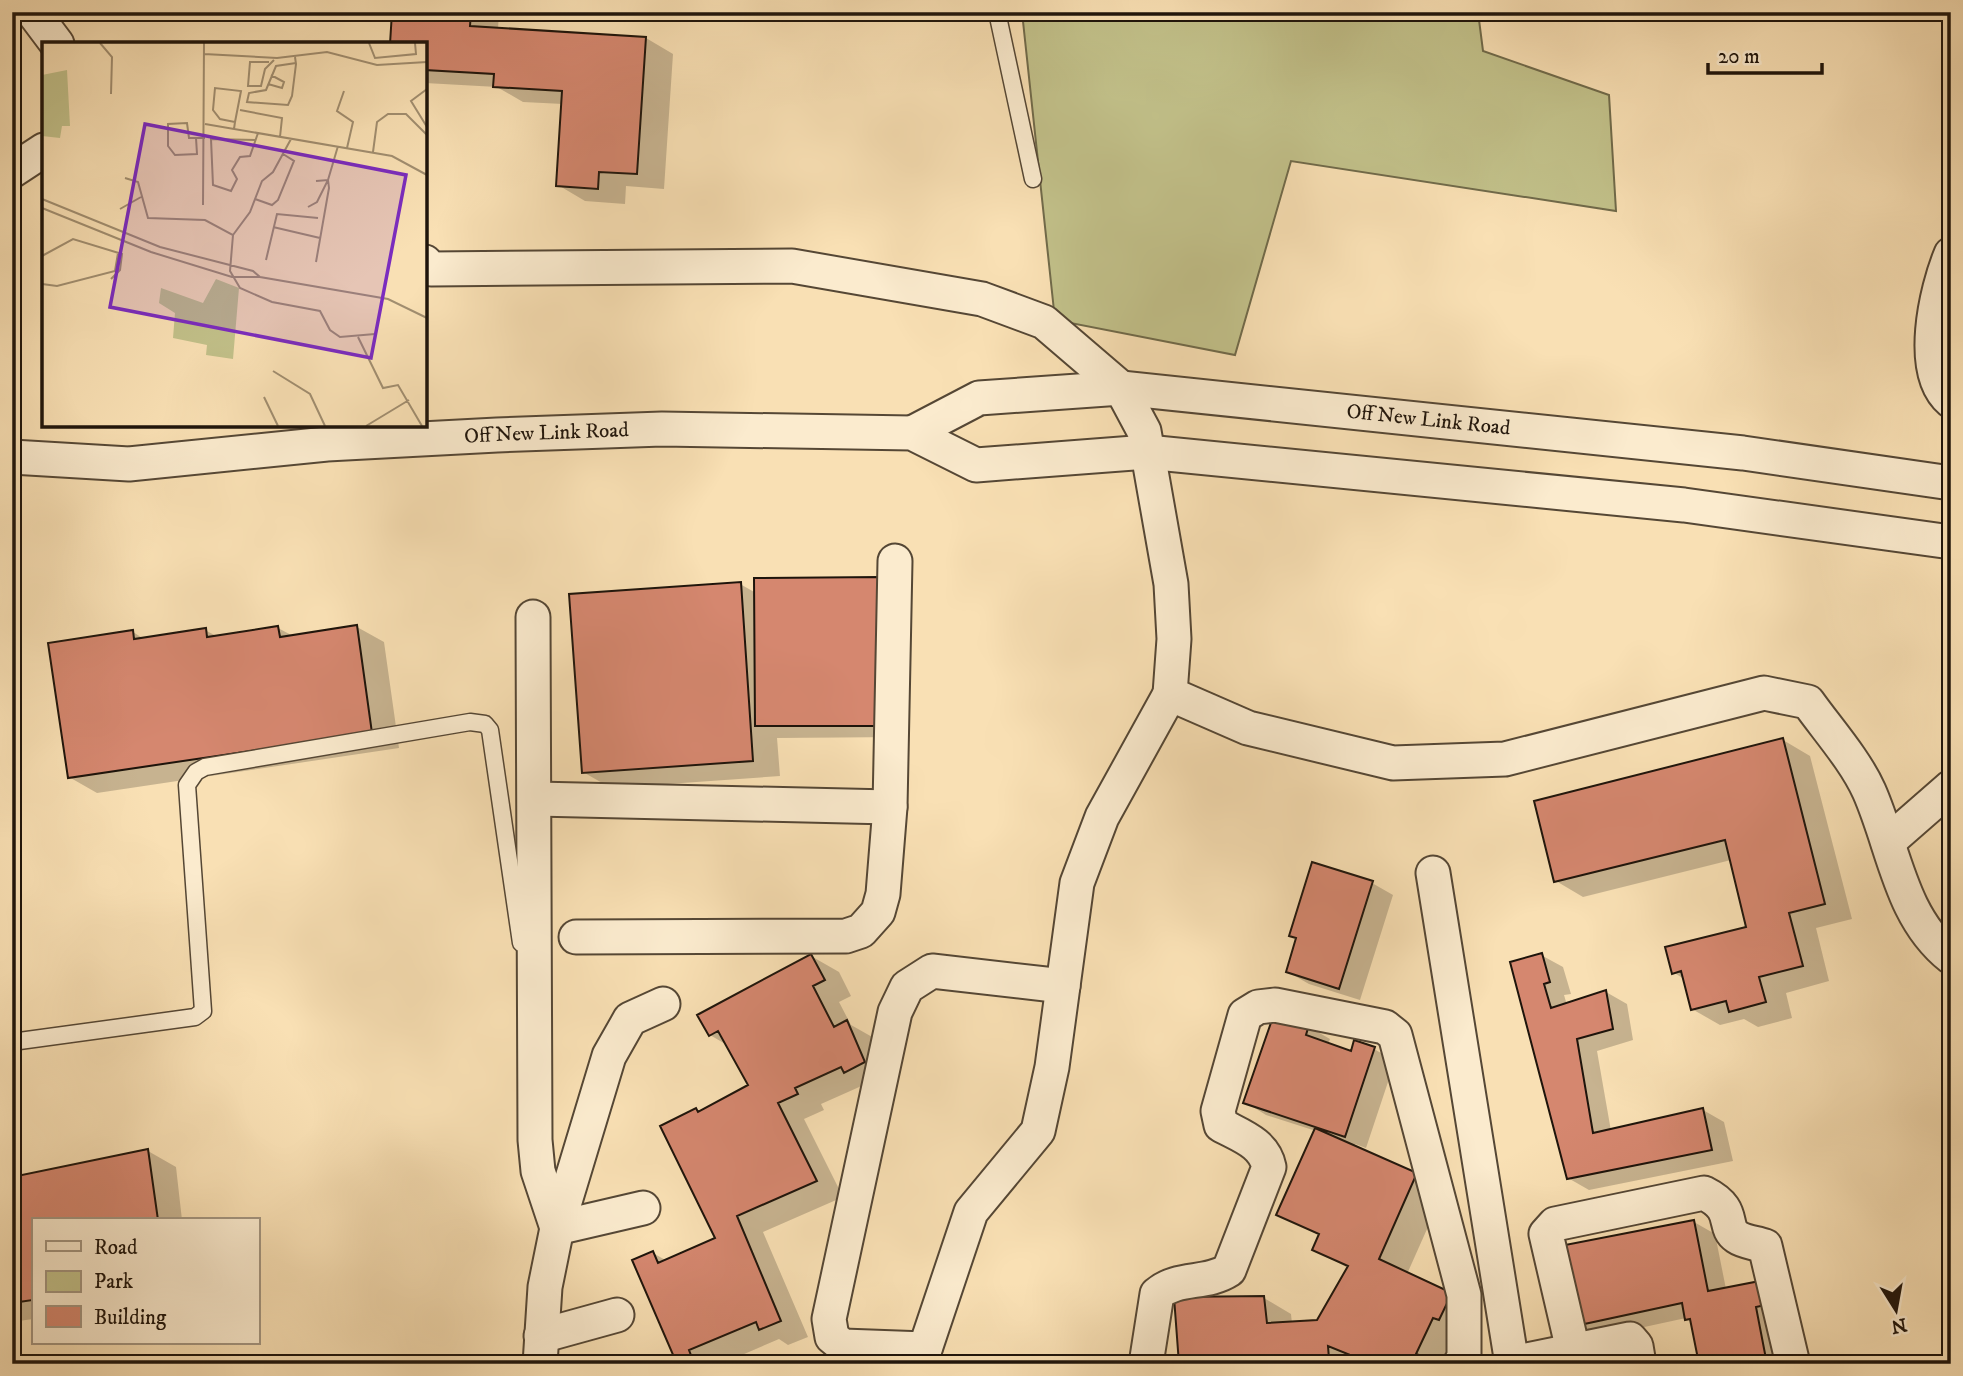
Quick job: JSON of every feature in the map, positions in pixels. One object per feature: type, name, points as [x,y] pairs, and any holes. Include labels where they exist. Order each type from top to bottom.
[{"type":"street","points":[[33,12],[56,42]]},
{"type":"street","points":[[12,171],[42,151]]},
{"type":"street","points":[[1951,254],[1940,281],[1932,352],[1939,388],[1951,401]]},
{"type":"street","points":[[427,265],[430,269],[792,265],[982,299],[1044,322],[1121,388],[1144,431],[1171,584],[1174,639],[1170,694],[1102,817],[1077,883],[1052,1067],[1038,1131],[971,1212],[922,1357],[843,1346],[832,1337],[829,1319],[895,1012],[907,987],[932,971],[1063,986]]},
{"type":"street","name":"Off New Link Road","points":[[912,433],[979,398],[1121,388],[1743,453],[1951,483]]},
{"type":"street","name":"Off New Link Road","points":[[12,457],[129,464],[327,444],[662,429],[912,433],[976,465],[1147,453],[1684,505],[1951,542]]},
{"type":"street","points":[[576,937],[846,936],[861,931],[878,912],[883,894],[890,807],[895,561]]},
{"type":"street","points":[[533,617],[536,799],[535,1147],[538,1171],[557,1228]]},
{"type":"street","points":[[1170,694],[1248,728],[1393,763],[1505,759],[1764,693],[1808,702],[1868,789],[1910,906],[1936,945],[1951,957]]},
{"type":"street","points":[[1888,842],[1951,787]]},
{"type":"street","points":[[536,799],[890,807]]},
{"type":"street","points":[[1433,873],[1512,1363],[1630,1339],[1636,1346],[1639,1364]]},
{"type":"street","points":[[617,1315],[540,1350],[545,1287],[557,1228],[608,1056],[630,1019],[663,1004]]},
{"type":"street","points":[[1146,1364],[1157,1294],[1168,1284],[1215,1279],[1229,1270],[1269,1167],[1267,1154],[1258,1145],[1221,1125],[1218,1111],[1244,1015],[1258,1007],[1275,1005],[1385,1027],[1395,1035],[1464,1294],[1464,1357],[1460,1364]]},
{"type":"street","points":[[1573,1350],[1546,1234],[1555,1224],[1703,1193],[1719,1201],[1727,1210],[1732,1232],[1738,1237],[1765,1246],[1793,1364]]},
{"type":"street","points":[[557,1228],[643,1208]]},
{"type":"street","points":[[1447,1234],[1490,1225]]},
{"type":"lane","points":[[997,12],[1033,179]]},
{"type":"lane","points":[[12,1042],[195,1017],[203,1011],[187,786],[196,772],[205,767],[470,722],[477,721],[490,730],[524,966]]},
{"type":"green space","points":[[1022,12],[1478,12],[1483,51],[1609,95],[1616,211],[1291,161],[1235,355],[1055,320]]},
{"type":"building","points":[[392,12],[471,12],[470,26],[646,37],[637,174],[599,172],[598,189],[556,186],[562,91],[493,87],[494,74],[427,70],[427,42],[390,42]]},
{"type":"building","points":[[880,577],[881,726],[755,726],[754,578]]},
{"type":"building","points":[[741,582],[753,761],[582,773],[569,594]]},
{"type":"building","points":[[357,625],[372,733],[68,778],[48,643],[133,630],[134,639],[206,628],[207,637],[278,626],[280,637]]},
{"type":"building","points":[[1783,738],[1825,904],[1789,913],[1803,966],[1759,977],[1766,1002],[1729,1012],[1726,1001],[1691,1010],[1681,971],[1672,974],[1665,947],[1746,927],[1725,840],[1554,882],[1534,801]]},
{"type":"building","points":[[1312,862],[1373,881],[1339,989],[1286,972],[1296,938],[1289,936]]},
{"type":"building","points":[[1542,953],[1550,982],[1544,984],[1551,1008],[1606,990],[1613,1029],[1577,1039],[1593,1133],[1703,1108],[1712,1150],[1567,1179],[1510,962]]},
{"type":"building","points":[[811,954],[825,980],[813,986],[834,1027],[847,1020],[865,1062],[844,1073],[841,1067],[795,1088],[798,1094],[778,1103],[817,1181],[737,1216],[781,1321],[759,1330],[756,1322],[689,1350],[692,1358],[677,1364],[632,1260],[653,1251],[658,1263],[715,1238],[660,1126],[696,1108],[698,1112],[748,1085],[718,1031],[709,1036],[697,1015]]},
{"type":"building","points":[[1274,1014],[1309,1025],[1306,1035],[1351,1051],[1354,1040],[1375,1047],[1345,1137],[1243,1103]]},
{"type":"building","points":[[1315,1128],[1417,1173],[1379,1259],[1452,1293],[1439,1320],[1433,1318],[1416,1354],[1422,1356],[1419,1364],[1378,1364],[1378,1355],[1355,1357],[1328,1346],[1329,1359],[1309,1361],[1309,1364],[1179,1364],[1174,1297],[1264,1296],[1267,1323],[1317,1320],[1348,1266],[1312,1250],[1319,1234],[1276,1215]]},
{"type":"building","points":[[148,1149],[158,1218],[32,1218],[32,1300],[12,1303],[12,1177]]},
{"type":"building","points":[[1694,1220],[1708,1291],[1765,1280],[1770,1304],[1756,1307],[1767,1364],[1699,1364],[1690,1319],[1685,1320],[1682,1303],[1575,1326],[1560,1246]]}]
